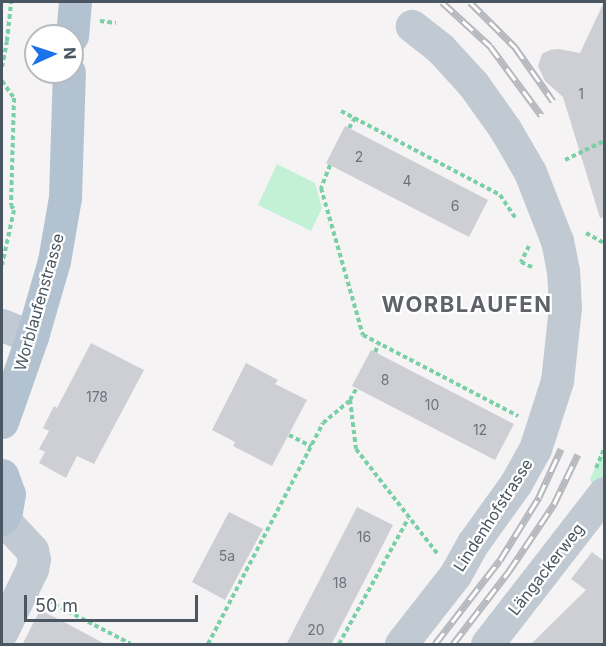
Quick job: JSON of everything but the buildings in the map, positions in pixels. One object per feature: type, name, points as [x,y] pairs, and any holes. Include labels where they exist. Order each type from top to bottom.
[{"type":"main road","points":[[73,24],[75,2]]},
{"type":"main road","name":"Worblaufenstrasse","points":[[2,422],[32,338],[54,261],[65,197],[69,84]]},
{"type":"main road","points":[[2,475],[9,494],[2,519]]},
{"type":"street","name":"Lindenhofstrasse","points":[[401,645],[455,575],[473,543],[516,483],[543,429],[557,381],[563,341],[563,271],[547,211],[514,143],[483,97],[452,59],[412,26]]},
{"type":"street","points":[[2,325],[32,338]]},
{"type":"street","name":"Längackerweg","points":[[487,645],[604,493]]},
{"type":"street","points":[[2,519],[32,550],[34,559],[32,569],[2,631]]},
{"type":"path","points":[[2,67],[8,41],[10,2]]},
{"type":"path","points":[[2,81],[14,98],[11,205],[14,210],[2,265]]},
{"type":"path","points":[[341,111],[500,195],[520,224]]},
{"type":"path","points":[[350,128],[355,118]]},
{"type":"path","points":[[565,160],[604,141]]},
{"type":"path","points":[[330,165],[321,182],[321,188],[363,336],[543,429]]},
{"type":"path","points":[[586,233],[604,243]]},
{"type":"path","points":[[531,242],[521,262],[547,274],[563,271]]},
{"type":"path","points":[[375,352],[379,344]]},
{"type":"path","points":[[208,645],[323,423],[350,400],[356,389]]},
{"type":"path","points":[[350,400],[356,449],[408,519],[455,575]]},
{"type":"path","points":[[289,435],[311,446]]},
{"type":"path","points":[[339,645],[408,519]]},
{"type":"path","points":[[52,593],[48,602],[131,645]]},
{"type":"green space","points":[[277,164],[315,183],[322,208],[311,231],[258,205]]},
{"type":"green space","points":[[604,449],[604,493],[598,501],[590,479]]},
{"type":"railway","points":[[442,2],[490,46],[541,115]]},
{"type":"railway","points":[[470,2],[515,47],[553,101]]},
{"type":"railway","points":[[435,644],[500,560],[539,497],[561,449]]},
{"type":"railway","points":[[453,644],[509,571],[554,504],[578,454]]},
{"type":"district","name":"WORBLAUFEN","points":[[467,305]]}]
